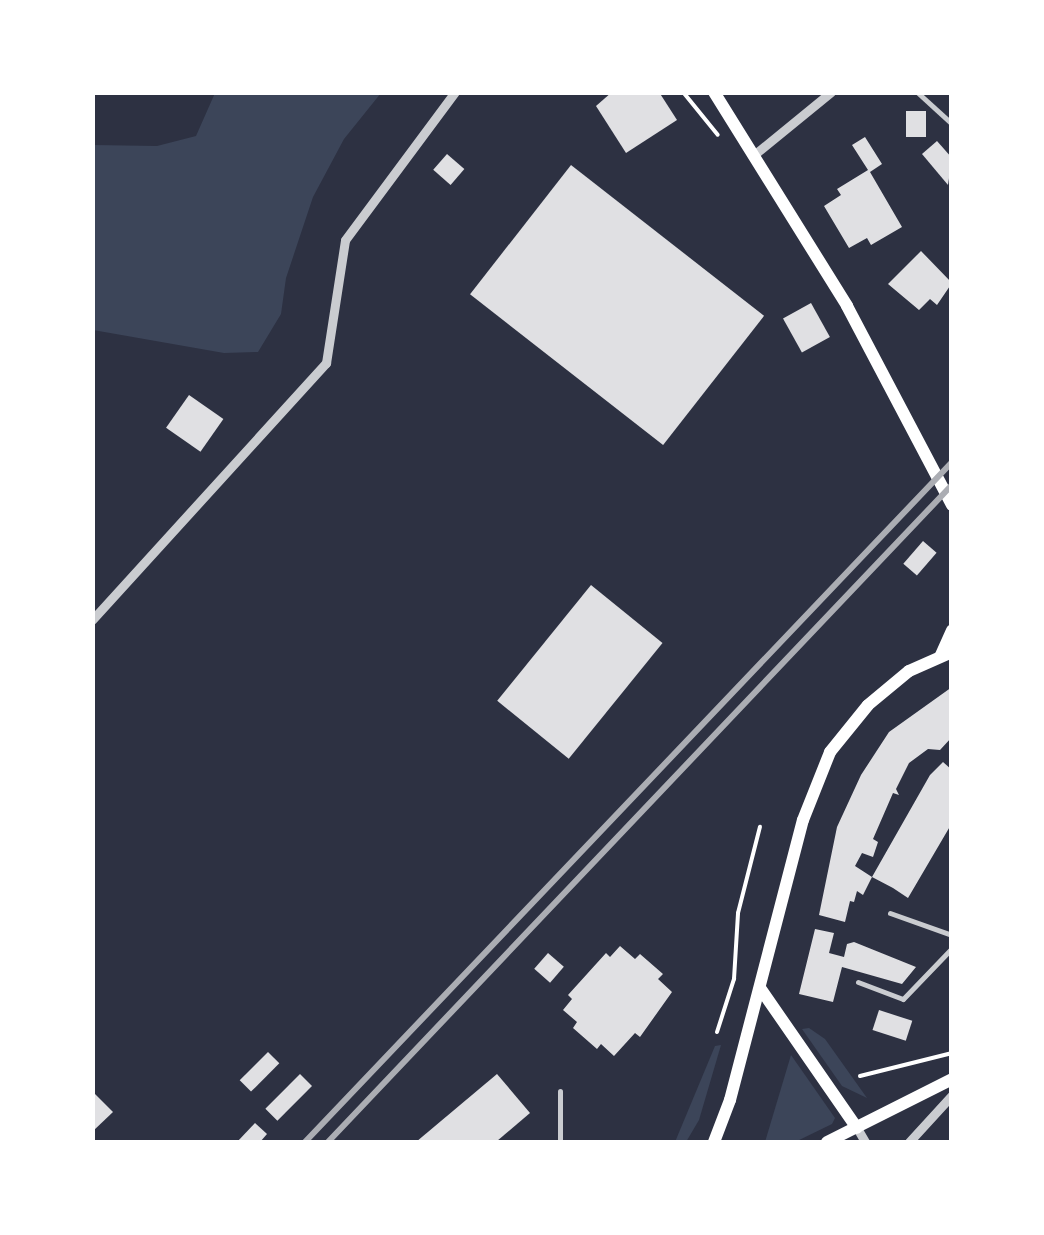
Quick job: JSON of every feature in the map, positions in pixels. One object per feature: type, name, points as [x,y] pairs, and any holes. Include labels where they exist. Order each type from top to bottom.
[{"type":"main road","points":[[714,92],[848,306],[952,504]]},
{"type":"main road","points":[[714,1142],[760,988],[803,820],[830,752],[868,705],[909,671],[946,653],[952,630]]},
{"type":"main road","points":[[760,988],[857,1128]]},
{"type":"main road","points":[[827,1142],[952,1079]]},
{"type":"street","points":[[92,620],[326,363],[345,240],[455,92]]},
{"type":"street","points":[[755,154],[831,92]]},
{"type":"street","points":[[910,1142],[952,1095]]},
{"type":"street","points":[[857,1128],[866,1142]]},
{"type":"lane","points":[[917,92],[952,124]]},
{"type":"lane","points":[[890,913],[952,935]]},
{"type":"lane","points":[[858,982],[903,999],[952,948]]},
{"type":"lane","points":[[560,1091],[560,1142]]},
{"type":"path","points":[[717,1032],[734,979],[738,913],[760,827]]},
{"type":"path","points":[[860,1076],[952,1053]]},
{"type":"shaded area","points":[[215,93],[381,93],[344,139],[313,197],[286,278],[281,314],[258,352],[224,353],[93,330],[93,145],[157,146],[196,136]]},
{"type":"shaded area","points":[[809,1028],[825,1039],[867,1098],[842,1086],[802,1029]]},
{"type":"shaded area","points":[[721,1045],[699,1120],[686,1142],[675,1142],[715,1046]]},
{"type":"shaded area","points":[[791,1055],[835,1118],[832,1124],[795,1142],[765,1142]]},
{"type":"building","points":[[612,92],[659,92],[677,120],[626,153],[596,106]]},
{"type":"building","points":[[906,111],[926,111],[926,137],[906,137]]},
{"type":"building","points":[[865,137],[882,164],[870,172],[902,227],[871,245],[867,238],[849,248],[824,206],[841,195],[837,189],[868,170],[852,145]]},
{"type":"building","points":[[937,141],[952,158],[948,185],[922,154]]},
{"type":"building","points":[[447,154],[464,169],[451,185],[433,170]]},
{"type":"building","points":[[571,165],[764,316],[663,445],[470,294]]},
{"type":"building","points":[[921,251],[952,283],[937,305],[930,299],[919,310],[888,284]]},
{"type":"building","points":[[811,303],[830,337],[802,353],[783,319]]},
{"type":"building","points":[[189,395],[223,419],[200,452],[166,428]]},
{"type":"building","points":[[923,541],[937,553],[917,575],[903,564]]},
{"type":"building","points":[[591,585],[662,643],[569,759],[497,701]]},
{"type":"building","points":[[952,687],[952,737],[940,750],[928,749],[909,763],[896,789],[899,795],[893,793],[873,839],[878,842],[873,857],[862,853],[855,866],[872,877],[863,895],[857,891],[854,902],[850,901],[845,922],[819,915],[837,827],[861,775],[889,732]]},
{"type":"building","points":[[943,762],[952,770],[952,823],[908,898],[872,877],[930,775]]},
{"type":"building","points":[[815,929],[834,933],[829,953],[844,957],[847,944],[854,942],[916,967],[902,984],[842,967],[833,1002],[799,994]]},
{"type":"building","points":[[620,946],[635,959],[640,954],[663,974],[658,979],[672,992],[640,1037],[635,1033],[614,1056],[601,1044],[597,1049],[573,1028],[577,1022],[563,1010],[572,999],[568,995],[606,953],[610,957]]},
{"type":"building","points":[[548,953],[564,967],[550,983],[534,969]]},
{"type":"building","points":[[879,1010],[912,1021],[906,1041],[873,1030]]},
{"type":"building","points":[[268,1052],[279,1063],[251,1092],[240,1080]]},
{"type":"building","points":[[300,1074],[312,1086],[277,1121],[265,1109]]},
{"type":"building","points":[[497,1074],[530,1113],[497,1141],[416,1142]]},
{"type":"building","points":[[92,1091],[113,1112],[92,1132]]},
{"type":"building","points":[[255,1123],[267,1134],[260,1142],[237,1142]]},
{"type":"railway","points":[[305,1142],[952,462]]},
{"type":"railway","points":[[328,1142],[952,485]]}]
